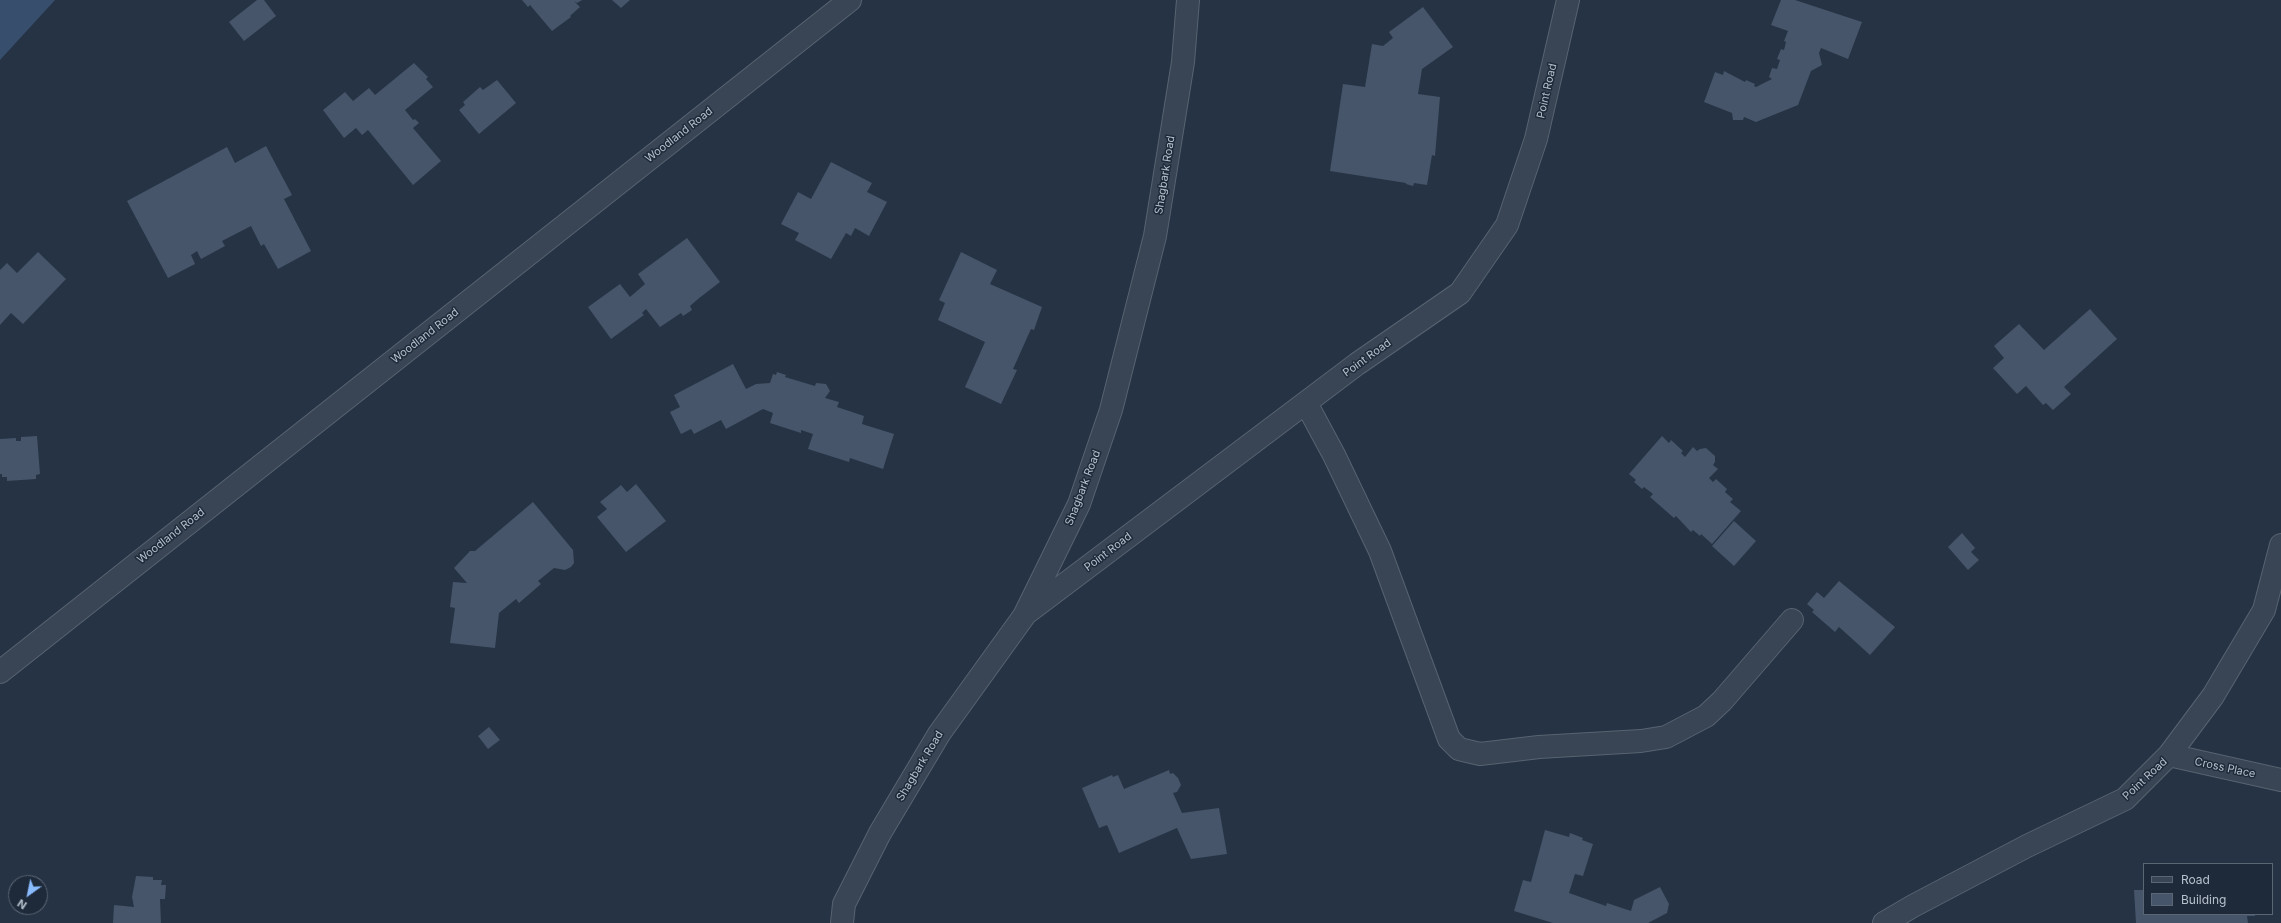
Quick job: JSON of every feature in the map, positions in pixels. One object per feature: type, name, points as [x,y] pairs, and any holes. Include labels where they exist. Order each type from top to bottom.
[{"type":"street","name":"Woodland Road","points":[[0,672],[850,0]]},
{"type":"street","name":"Shagbark Road","points":[[842,923],[844,904],[884,826],[939,734],[1024,616],[1079,504],[1111,410],[1154,236],[1184,62],[1188,0]]},
{"type":"street","name":"Point Road","points":[[1024,616],[1368,356],[1460,293],[1507,225],[1536,139],[1568,0]]},
{"type":"street","points":[[1306,403],[1334,455],[1380,551],[1449,739],[1459,749],[1480,754],[1539,747],[1641,741],[1666,737],[1706,716],[1722,701],[1792,620]]},
{"type":"street","name":"Point Road","points":[[1884,923],[1913,906],[2027,846],[2125,799],[2169,755],[2213,696],[2264,610],[2281,545]]},
{"type":"street","name":"Cross Place","points":[[2169,755],[2281,780]]},
{"type":"water","points":[[0,0],[55,0],[0,60]]},
{"type":"building","points":[[257,0],[264,0],[276,16],[244,41],[229,22]]},
{"type":"building","points":[[522,0],[582,0],[577,3],[574,1],[580,7],[570,16],[571,17],[552,31],[530,5],[528,7]]},
{"type":"building","points":[[612,0],[630,0],[621,8]]},
{"type":"building","points":[[1781,0],[1795,0],[1862,22],[1848,59],[1821,48],[1819,53],[1822,65],[1811,71],[1798,105],[1756,122],[1744,117],[1743,120],[1733,120],[1732,113],[1704,102],[1715,72],[1723,75],[1724,71],[1745,82],[1746,80],[1755,84],[1754,86],[1756,87],[1772,79],[1769,77],[1772,68],[1777,69],[1780,60],[1777,59],[1781,49],[1784,50],[1786,42],[1784,41],[1788,31],[1771,25]]},
{"type":"building","points":[[1423,7],[1453,47],[1422,69],[1418,94],[1440,97],[1435,156],[1432,155],[1427,185],[1414,183],[1413,186],[1406,183],[1330,171],[1343,84],[1365,87],[1372,44],[1383,46],[1393,38],[1389,32]]},
{"type":"building","points":[[414,63],[428,77],[426,79],[433,87],[405,110],[413,120],[415,119],[419,123],[413,128],[441,161],[413,185],[368,130],[362,135],[356,128],[344,138],[323,110],[345,92],[353,101],[369,88],[375,95]]},
{"type":"building","points":[[497,80],[516,103],[479,134],[459,110],[465,105],[463,102],[480,87],[483,90]]},
{"type":"building","points":[[266,146],[292,195],[284,199],[311,251],[278,269],[264,244],[261,246],[251,226],[222,241],[225,246],[201,259],[197,251],[191,255],[195,264],[168,278],[127,201],[227,147],[235,163]]},
{"type":"building","points":[[831,162],[872,183],[867,192],[887,202],[869,236],[855,228],[851,236],[846,233],[831,259],[795,240],[799,233],[781,224],[798,192],[811,199]]},
{"type":"building","points":[[687,238],[720,282],[690,306],[692,310],[683,316],[681,313],[660,327],[646,309],[642,313],[644,315],[611,339],[588,307],[620,284],[630,297],[645,284],[638,274]]},
{"type":"building","points":[[38,252],[66,279],[23,324],[11,313],[0,325],[0,270],[7,263],[17,273]]},
{"type":"building","points":[[961,252],[997,270],[990,284],[1042,307],[1034,330],[1031,329],[1013,369],[1017,370],[1001,404],[965,387],[985,342],[938,320],[945,303],[939,300]]},
{"type":"building","points":[[2090,309],[2117,339],[2064,387],[2071,394],[2053,410],[2046,403],[2043,405],[2026,386],[2017,394],[1993,368],[2004,358],[1994,346],[2019,324],[2044,350]]},
{"type":"building","points":[[733,364],[746,389],[756,384],[770,383],[773,374],[776,375],[777,372],[786,375],[785,377],[815,386],[816,383],[826,384],[830,391],[825,398],[839,402],[837,407],[864,416],[862,424],[894,434],[883,469],[850,458],[849,462],[808,449],[813,434],[801,430],[801,433],[770,423],[773,413],[763,409],[726,429],[721,420],[694,434],[691,429],[681,434],[670,412],[680,407],[674,395]]},
{"type":"building","points":[[37,436],[40,474],[36,475],[36,479],[7,481],[7,477],[2,477],[2,474],[0,474],[0,439],[16,438],[16,441],[21,441],[21,437]]},
{"type":"building","points":[[1662,436],[1669,443],[1671,440],[1683,451],[1681,453],[1685,457],[1693,447],[1697,451],[1706,448],[1715,456],[1715,462],[1713,465],[1718,469],[1709,478],[1713,482],[1716,479],[1727,489],[1725,492],[1733,499],[1730,502],[1741,511],[1712,544],[1701,534],[1700,536],[1693,530],[1691,532],[1676,516],[1674,518],[1650,497],[1653,494],[1644,487],[1642,489],[1634,482],[1636,480],[1629,474]]},
{"type":"building","points":[[636,484],[666,521],[626,552],[597,517],[607,509],[600,502],[621,485],[627,492]]},
{"type":"building","points":[[533,502],[573,550],[574,563],[571,567],[565,570],[554,568],[538,581],[541,584],[519,603],[516,599],[499,613],[495,648],[450,643],[455,608],[450,607],[453,582],[467,583],[454,568],[470,551],[475,551]]},
{"type":"building","points":[[1734,521],[1756,541],[1734,566],[1712,546]]},
{"type":"building","points":[[1962,533],[1975,548],[1971,552],[1979,560],[1968,570],[1948,547]]},
{"type":"building","points":[[1839,581],[1895,627],[1870,655],[1839,627],[1835,632],[1812,612],[1814,610],[1807,604],[1817,592],[1824,598]]},
{"type":"building","points":[[489,727],[500,740],[488,749],[478,736]]},
{"type":"building","points":[[1169,770],[1170,774],[1173,773],[1178,778],[1181,785],[1177,792],[1173,793],[1182,813],[1219,808],[1227,854],[1191,859],[1177,828],[1119,853],[1107,825],[1099,828],[1082,788],[1112,775],[1113,777],[1118,775],[1124,789]]},
{"type":"building","points":[[1545,830],[1569,837],[1570,833],[1593,844],[1583,876],[1575,874],[1569,893],[1606,906],[1607,903],[1631,911],[1634,900],[1660,887],[1669,904],[1667,913],[1648,923],[1553,923],[1514,911],[1523,880],[1531,882]]},
{"type":"building","points":[[136,876],[153,877],[153,880],[162,880],[161,885],[166,885],[165,899],[160,899],[161,923],[113,923],[114,905],[134,907],[132,897]]},
{"type":"building","points":[[2134,890],[2143,890],[2143,915],[2255,915],[2247,916],[2248,923],[2136,923]]}]
